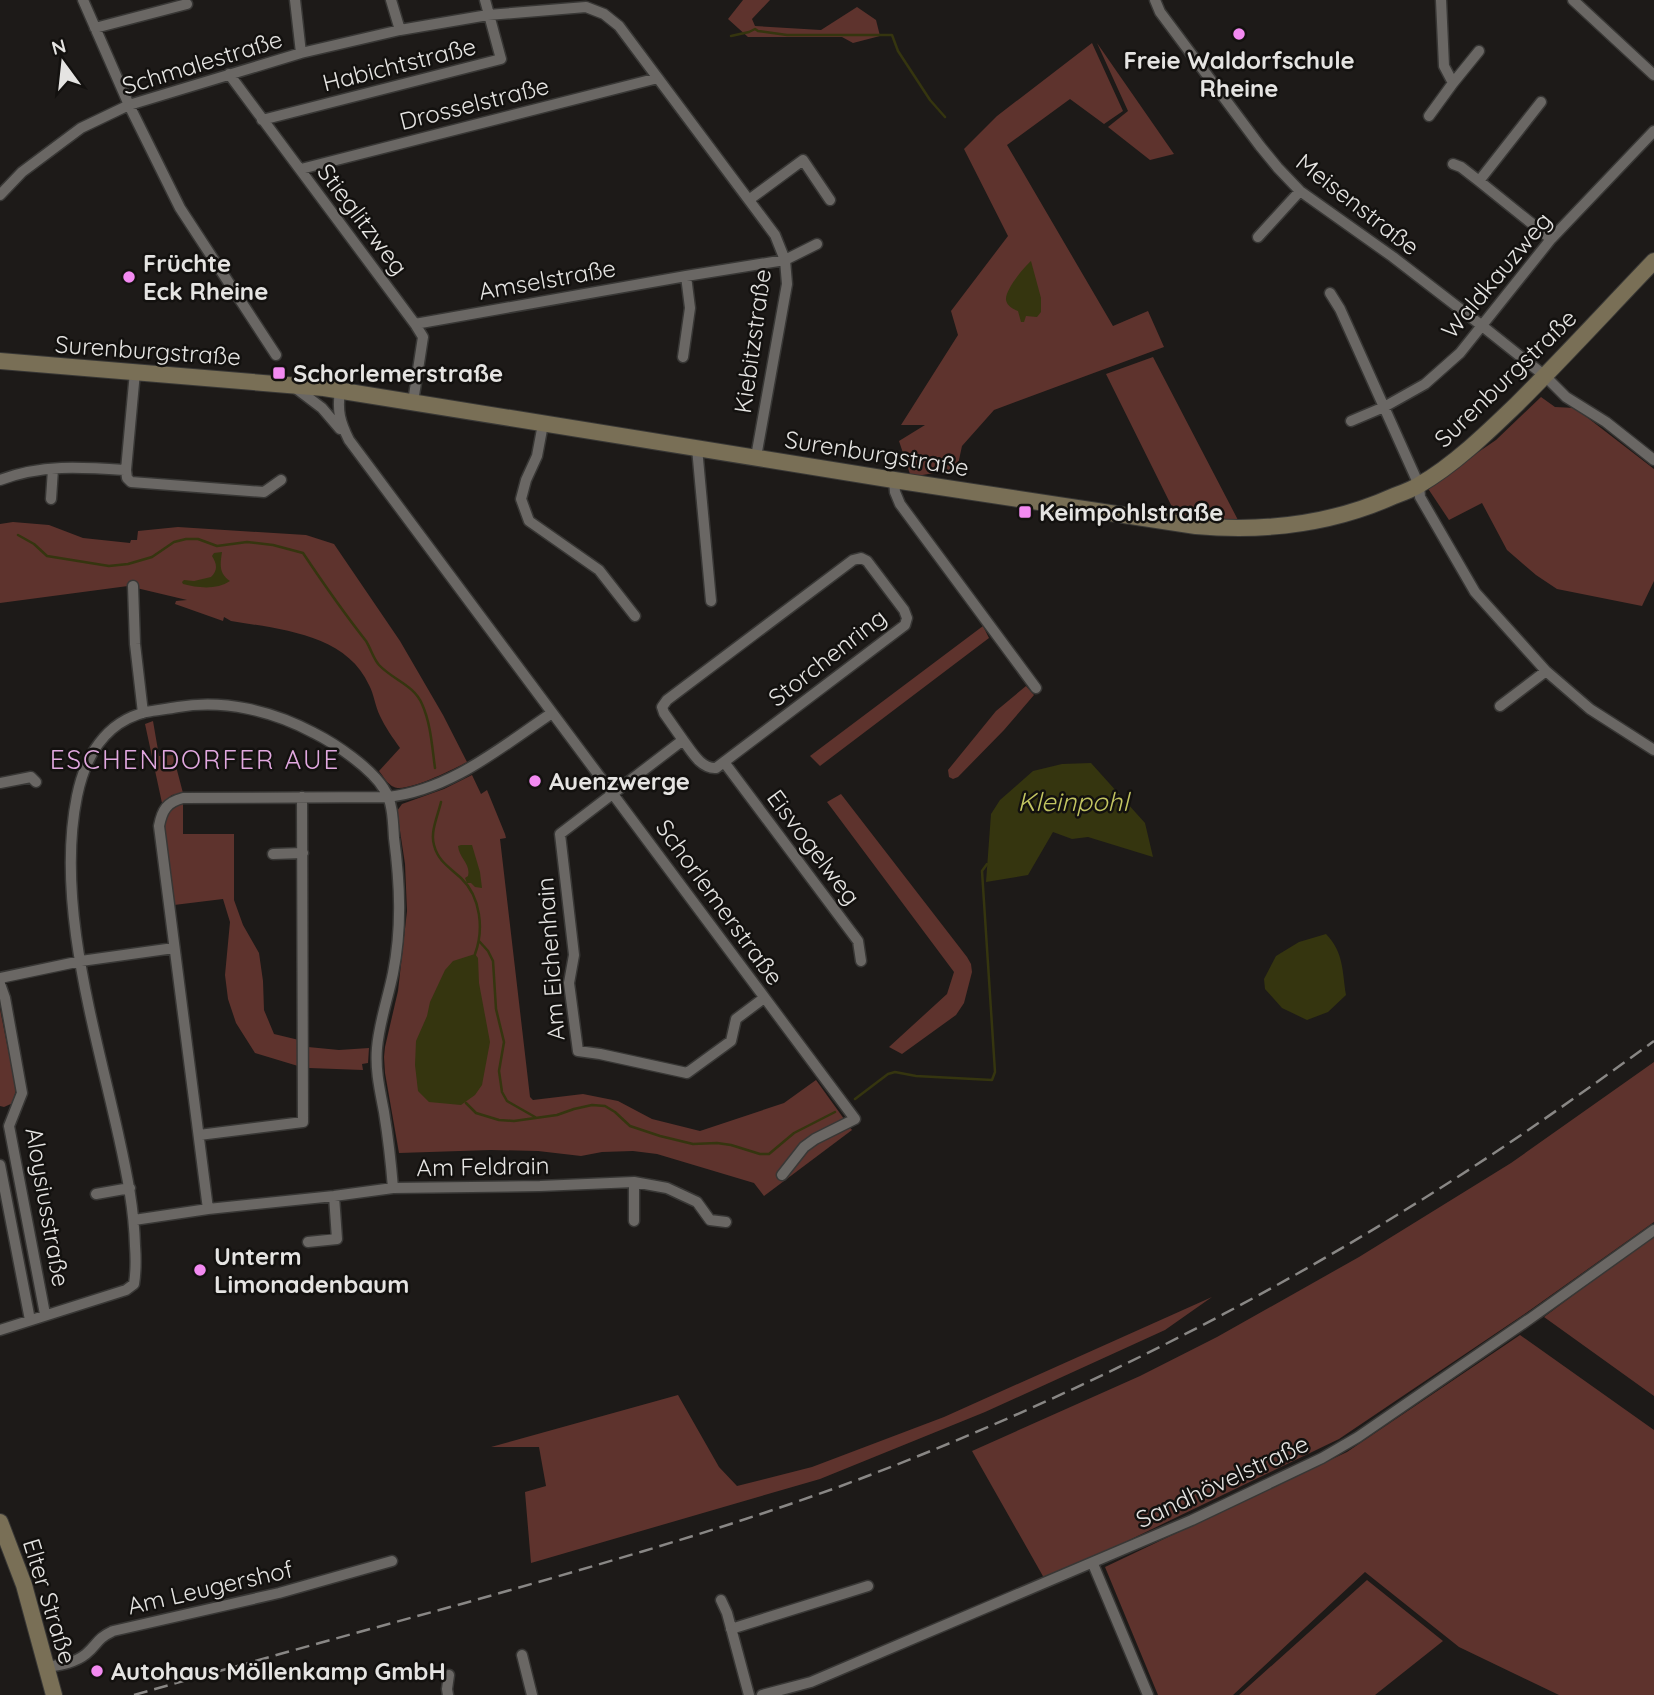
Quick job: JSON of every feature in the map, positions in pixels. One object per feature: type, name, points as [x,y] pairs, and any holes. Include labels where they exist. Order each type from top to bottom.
[{"type":"street","points":[[83,0],[129,105],[180,208],[276,355]]},
{"type":"street","points":[[295,0],[300,53]]},
{"type":"street","points":[[391,0],[400,30]]},
{"type":"street","points":[[485,0],[488,15]]},
{"type":"street","name":"Meisenstraße","points":[[1155,0],[1160,12],[1260,146],[1300,191],[1393,257],[1545,376],[1566,397],[1606,422],[1654,460]]},
{"type":"street","points":[[1441,0],[1444,66],[1453,83]]},
{"type":"street","points":[[1573,0],[1654,75]]},
{"type":"street","name":"Schmalestraße","points":[[0,195],[22,172],[80,128],[129,105],[300,53],[400,30],[488,15],[587,3],[619,26],[658,78]]},
{"type":"street","points":[[95,28],[187,4]]},
{"type":"street","name":"Habichtstraße","points":[[262,120],[501,59],[488,15]]},
{"type":"street","points":[[1429,116],[1479,51]]},
{"type":"street","name":"Stieglitzweg","points":[[229,74],[423,337],[413,402]]},
{"type":"street","name":"Drosselstraße","points":[[301,169],[658,78]]},
{"type":"street","name":"Kiebitzstraße","points":[[658,78],[750,199],[775,235],[785,260],[786,284],[756,457]]},
{"type":"street","points":[[1479,181],[1541,102]]},
{"type":"street","name":"Waldkauzweg","points":[[1351,421],[1384,407],[1425,384],[1460,353],[1551,239],[1654,131]]},
{"type":"street","points":[[750,199],[803,160],[830,200]]},
{"type":"street","points":[[1453,164],[1461,167],[1551,239]]},
{"type":"street","points":[[1258,237],[1300,191]]},
{"type":"street","name":"Amselstraße","points":[[415,324],[785,260],[817,244]]},
{"type":"street","name":"Surenburgstraße","points":[[0,361],[340,390],[1171,522],[1227,528],[1281,526],[1320,521],[1350,513],[1419,485],[1484,436],[1654,261]]},
{"type":"street","points":[[683,357],[690,308],[686,276]]},
{"type":"street","points":[[1330,293],[1340,309],[1419,485],[1420,497],[1475,592],[1546,671],[1590,709],[1654,750]]},
{"type":"street","points":[[135,372],[126,470],[127,478],[131,482],[264,492],[281,480]]},
{"type":"street","name":"Schorlemerstraße","points":[[291,384],[322,408],[349,440],[855,1119],[804,1147],[782,1175]]},
{"type":"street","name":"Schorlemerstraße","points":[[340,390],[338,408],[349,440]]},
{"type":"street","points":[[543,424],[537,456],[521,499],[529,521],[599,570],[635,616]]},
{"type":"street","points":[[697,448],[711,601]]},
{"type":"street","points":[[0,480],[20,472],[78,466],[126,470]]},
{"type":"street","points":[[51,499],[53,469]]},
{"type":"street","points":[[894,480],[900,504],[1036,688]]},
{"type":"street","name":"Storchenring","points":[[861,558],[867,561],[904,610],[907,618],[905,625],[716,768],[704,766],[684,740],[664,713],[662,706],[667,700],[853,560],[861,558]]},
{"type":"street","points":[[133,586],[135,644],[143,713]]},
{"type":"street","points":[[1500,706],[1546,671]]},
{"type":"street","points":[[0,1330],[126,1290],[134,1284],[134,1220],[130,1188],[81,961],[72,896],[71,842],[78,793],[92,752],[112,728],[143,713],[185,706],[225,705],[287,720],[330,741],[373,774],[385,790],[399,879],[399,930],[394,970],[377,1047],[376,1069],[393,1188]]},
{"type":"street","points":[[208,1209],[159,826],[165,807],[174,800],[183,798],[405,796],[444,783],[464,772],[552,713]]},
{"type":"street","points":[[614,793],[684,740]]},
{"type":"street","name":"Eisvogelweg","points":[[724,762],[858,941],[861,961]]},
{"type":"street","points":[[0,783],[31,777],[36,782]]},
{"type":"street","name":"Am Eichenhain","points":[[614,793],[560,834],[574,955],[569,983],[578,1051],[687,1073],[731,1041],[736,1019],[764,998]]},
{"type":"street","points":[[199,1135],[303,1122],[302,797]]},
{"type":"street","points":[[273,854],[303,853]]},
{"type":"street","points":[[0,978],[81,961],[174,948]]},
{"type":"street","name":"Aloysiusstraße","points":[[0,984],[5,998],[22,1093],[9,1126],[45,1314]]},
{"type":"street","name":"Aloysiusstraße","points":[[0,1165],[30,1320]]},
{"type":"street","points":[[634,1182],[634,1221]]},
{"type":"street","name":"Am Feldrain","points":[[134,1220],[393,1188],[634,1182],[667,1188],[697,1202],[710,1220],[726,1222]]},
{"type":"street","points":[[96,1194],[130,1188]]},
{"type":"street","points":[[308,1242],[337,1239],[334,1196]]},
{"type":"street","name":"Sandhövelstraße","points":[[765,1695],[811,1682],[1093,1563],[1204,1515],[1322,1458],[1358,1437],[1654,1230]]},
{"type":"street","name":"Elter Straße","points":[[0,1522],[24,1585],[54,1695]]},
{"type":"street","name":"Am Leugershof","points":[[47,1667],[69,1663],[86,1655],[100,1637],[113,1631],[279,1593],[391,1561]]},
{"type":"street","points":[[1093,1563],[1148,1695]]},
{"type":"street","points":[[732,1629],[868,1586]]},
{"type":"street","points":[[720,1600],[732,1629],[748,1695]]},
{"type":"street","points":[[522,1655],[532,1695]]},
{"type":"street","points":[[448,1695],[449,1675]]},
{"type":"shaded area","points":[[743,0],[770,0],[752,19],[755,26],[821,30],[857,7],[876,20],[880,36],[853,43],[842,37],[748,37],[728,19]]},
{"type":"shaded area","points":[[1092,43],[1123,111],[1104,124],[1070,99],[1007,145],[1113,326],[1148,311],[1164,347],[994,410],[962,446],[957,469],[911,477],[899,441],[925,425],[901,425],[958,335],[951,311],[1008,236],[964,149],[997,116]]},
{"type":"shaded area","points":[[1097,43],[1174,154],[1150,160],[1108,127],[1128,111]]},
{"type":"shaded area","points":[[1153,357],[1238,520],[1176,515],[1106,374]]},
{"type":"shaded area","points":[[1541,397],[1555,407],[1575,408],[1654,469],[1654,581],[1642,606],[1557,589],[1507,550],[1482,503],[1449,520],[1427,487],[1496,440]]},
{"type":"shaded area","points":[[13,522],[49,525],[83,538],[130,543],[131,540],[137,540],[138,531],[178,527],[306,535],[334,544],[400,641],[467,762],[409,787],[400,788],[390,784],[379,771],[400,748],[378,712],[369,685],[358,668],[344,655],[328,644],[309,637],[231,621],[224,617],[223,621],[175,604],[176,601],[187,600],[128,586],[0,603],[0,524]]},
{"type":"shaded area","points":[[983,626],[989,638],[820,766],[810,756]]},
{"type":"shaded area","points":[[1026,686],[1034,695],[958,777],[949,777],[948,770],[996,711]]},
{"type":"shaded area","points":[[153,721],[159,756],[173,755],[183,793],[172,795],[162,803],[145,724]]},
{"type":"shaded area","points":[[472,775],[481,794],[487,790],[506,838],[500,839],[530,1097],[533,1100],[583,1094],[618,1101],[652,1119],[700,1131],[784,1103],[816,1080],[852,1130],[764,1196],[754,1183],[657,1154],[633,1151],[581,1156],[538,1151],[491,1150],[399,1153],[384,1057],[398,991],[407,911],[405,864],[397,811],[402,804],[444,789]]},
{"type":"shaded area","points":[[841,794],[971,964],[972,972],[964,1003],[956,1015],[902,1054],[889,1047],[947,994],[954,972],[827,802]]},
{"type":"shaded area","points":[[183,803],[183,834],[234,834],[234,900],[243,925],[259,953],[264,1010],[274,1034],[299,1040],[298,1066],[255,1053],[236,1023],[228,999],[225,975],[230,922],[223,899],[174,905],[164,824],[169,810]]},
{"type":"shaded area","points":[[0,1009],[16,1089],[13,1103],[4,1107],[0,1106]]},
{"type":"shaded area","points":[[308,1047],[339,1050],[369,1048],[368,1063],[362,1064],[363,1070],[309,1068]]},
{"type":"shaded area","points":[[1654,1062],[1654,1222],[1526,1313],[1339,1439],[1092,1558],[1044,1578],[972,1451],[1140,1376],[1217,1337],[1359,1257],[1511,1163]]},
{"type":"shaded area","points":[[1654,1235],[1654,1396],[1544,1317]]},
{"type":"shaded area","points":[[1212,1297],[1165,1330],[985,1412],[820,1479],[531,1563],[525,1492],[546,1486],[539,1447],[491,1447],[678,1395],[719,1467],[737,1486],[812,1467],[944,1417]]},
{"type":"shaded area","points":[[1520,1335],[1654,1430],[1654,1695],[1559,1695],[1459,1647],[1365,1572],[1233,1695],[1158,1695],[1105,1567],[1347,1452]]},
{"type":"shaded area","points":[[1367,1580],[1443,1641],[1375,1695],[1239,1695]]},
{"type":"water","points":[[1031,261],[1041,298],[1041,312],[1037,317],[1026,316],[1024,322],[1021,322],[1018,311],[1008,304],[1006,296]]},
{"type":"water","points":[[222,552],[221,569],[230,581],[207,587],[183,584],[184,580],[211,577],[216,567],[212,556]]},
{"type":"water","name":"Kleinpohl","points":[[1091,763],[1145,823],[1153,857],[1088,837],[1072,839],[1053,832],[1028,875],[986,882],[991,814],[1000,800],[1033,771],[1062,764]]},
{"type":"water","points":[[472,845],[482,888],[467,883],[465,878],[468,872],[458,846]]},
{"type":"water","points":[[1326,934],[1339,955],[1346,995],[1328,1012],[1307,1020],[1282,1008],[1265,989],[1264,979],[1276,956],[1299,942]]},
{"type":"water","points":[[475,954],[478,958],[479,983],[490,1042],[482,1085],[475,1095],[461,1105],[429,1102],[418,1091],[416,1041],[445,970],[453,961]]},
{"type":"waterway","points":[[731,36],[755,29],[787,35],[892,35],[898,51],[930,100],[945,117]]},
{"type":"waterway","points":[[18,535],[47,556],[109,566],[152,557],[174,542],[186,539],[198,539],[217,546],[247,542],[273,545],[303,553],[366,641],[379,665],[418,697],[427,719],[435,768]]},
{"type":"waterway","points":[[441,802],[434,829],[434,845],[441,860],[468,886],[477,904],[480,924],[475,954]]},
{"type":"waterway","points":[[855,1099],[888,1074],[895,1072],[916,1076],[992,1080],[995,1072],[982,871],[987,864]]},
{"type":"waterway","points":[[479,941],[493,961],[496,1009],[504,1042],[499,1071],[502,1092],[507,1101],[535,1117]]},
{"type":"waterway","points":[[466,1103],[476,1113],[499,1120],[514,1121],[557,1115],[592,1105],[605,1106],[630,1126],[660,1136],[693,1144],[731,1145],[760,1154],[769,1154],[794,1133],[835,1112]]},
{"type":"railway","points":[[134,1695],[465,1603],[701,1533],[841,1486],[985,1428],[1195,1329],[1330,1255],[1430,1195],[1559,1109],[1654,1041]]},
{"type":"place","name":"Freie Waldorfschule Rheine","points":[[1239,34]]},
{"type":"place","name":"Früchte Eck Rheine","points":[[129,277]]},
{"type":"place","name":"Schorlemerstraße","points":[[279,373]]},
{"type":"place","name":"Keimpohlstraße","points":[[1025,512]]},
{"type":"place","name":"Auenzwerge","points":[[535,781]]},
{"type":"place","name":"Unterm Limonadenbaum","points":[[200,1270]]},
{"type":"place","name":"Autohaus Möllenkamp GmbH","points":[[97,1671]]},
{"type":"district","name":"ESCHENDORFER AUE","points":[[195,759]]}]
